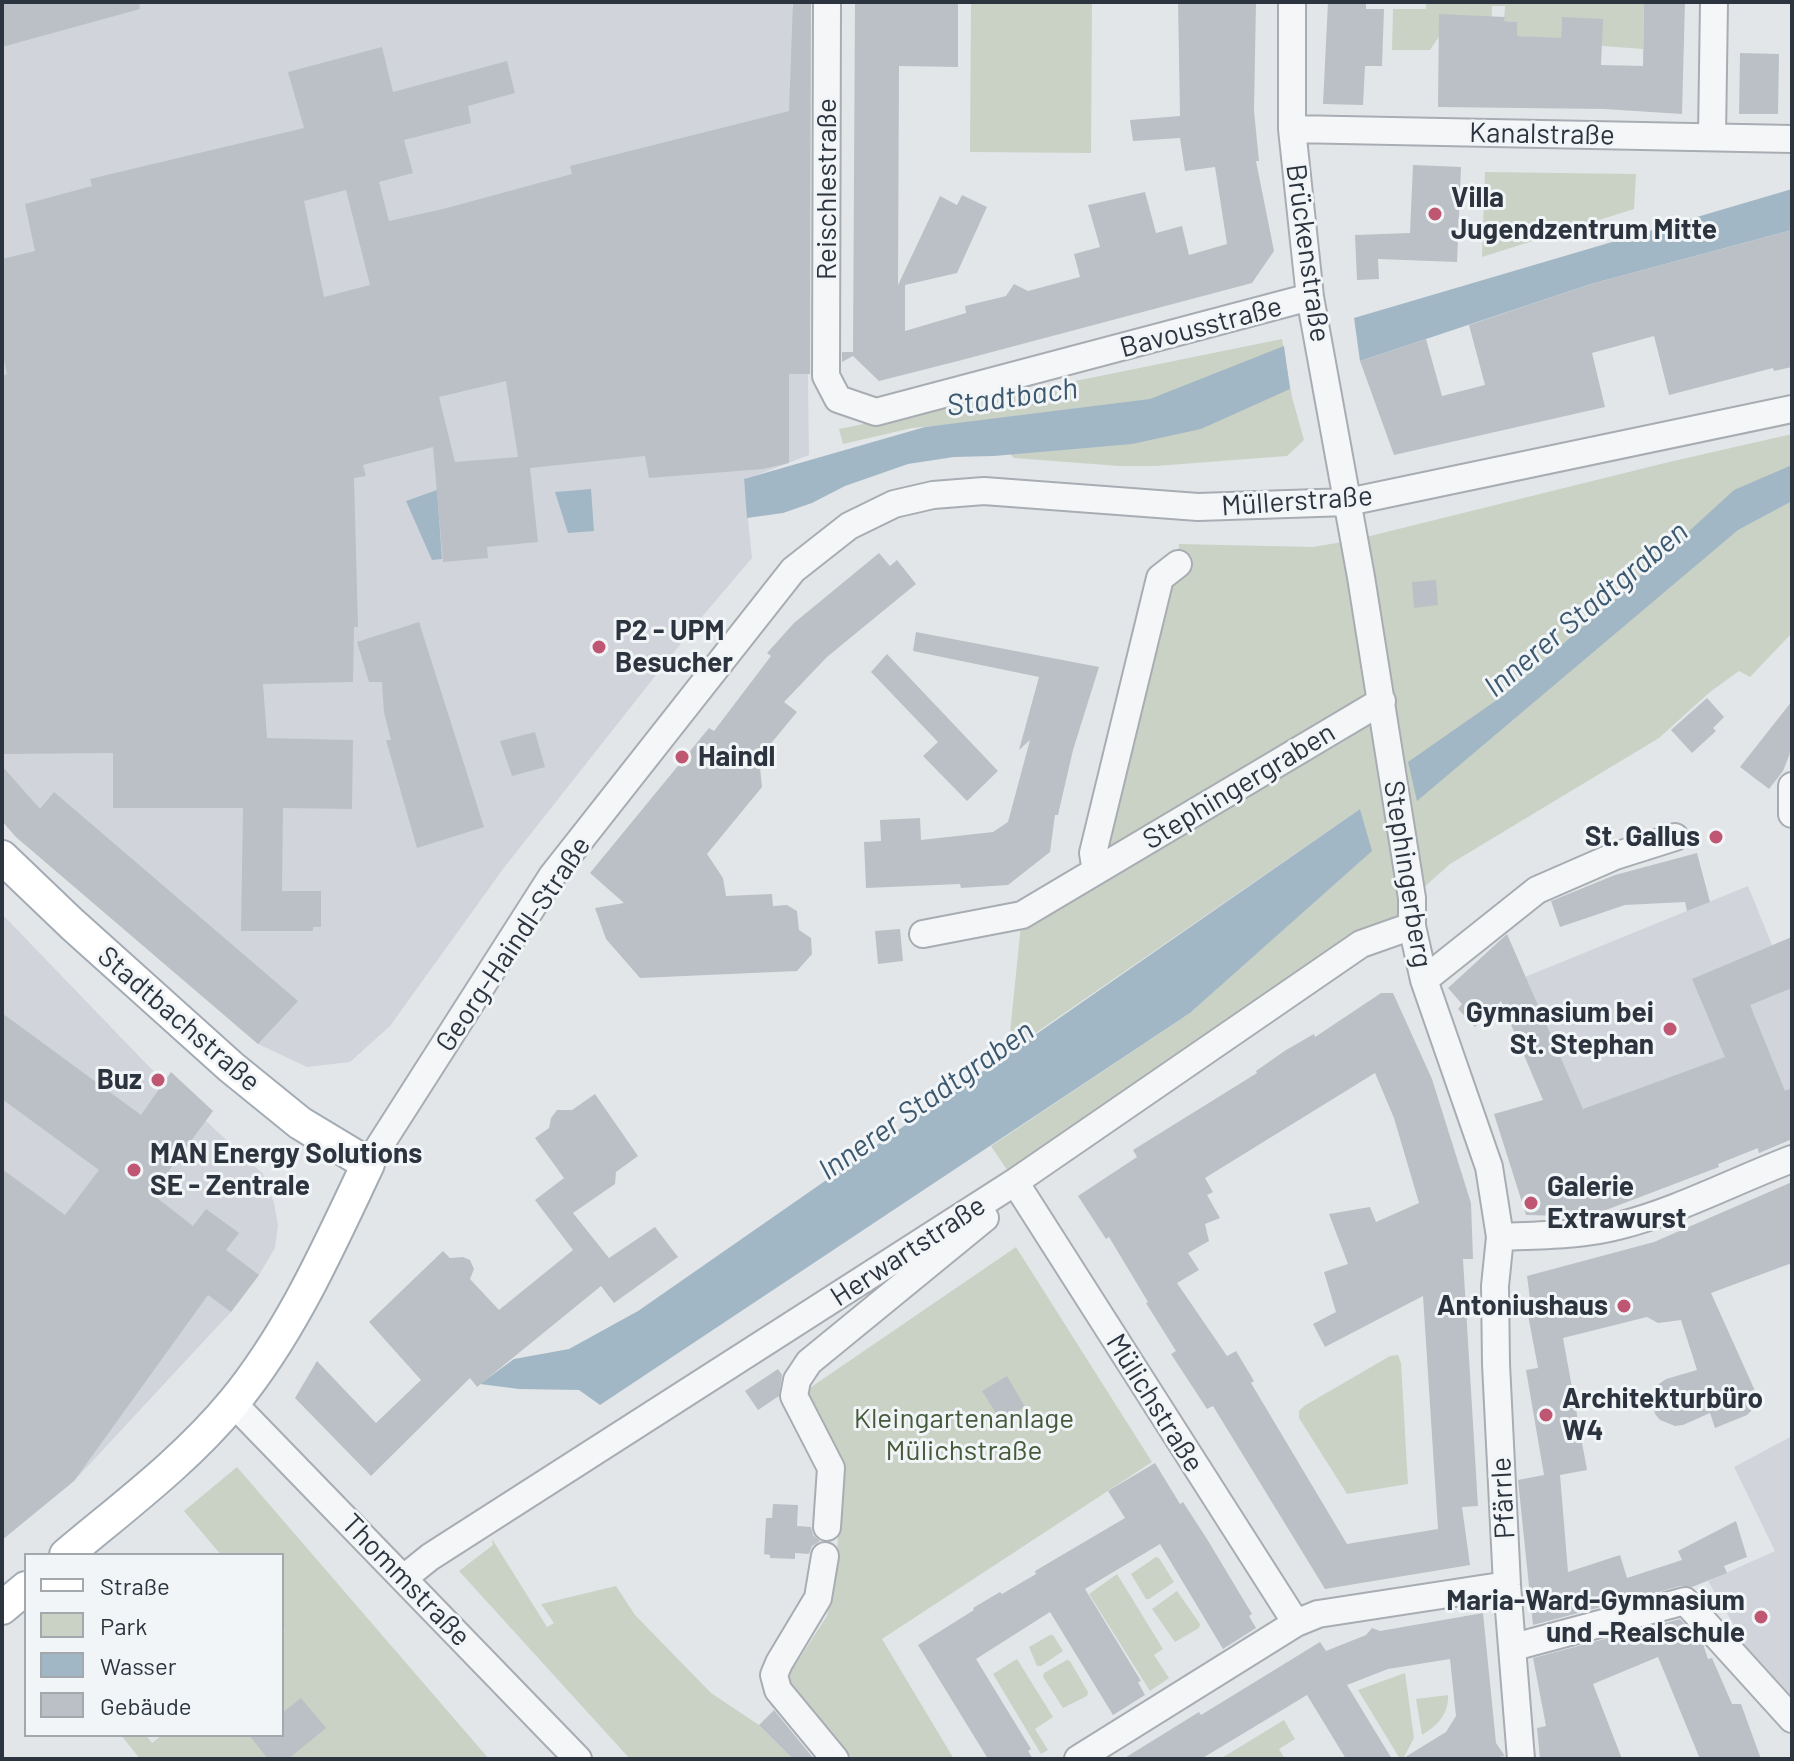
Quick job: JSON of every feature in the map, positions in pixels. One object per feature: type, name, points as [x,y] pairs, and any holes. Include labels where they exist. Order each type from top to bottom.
[{"type":"main road","name":"Stadtbachstraße","points":[[2,857],[231,1067],[300,1123],[368,1164]]},
{"type":"main road","name":"Georg-Haindl-Straße","points":[[68,1553],[180,1458],[233,1403],[278,1343],[368,1164]]},
{"type":"main road","points":[[2,1608],[24,1590]]},
{"type":"street","name":"Reischlestraße","points":[[826,376],[827,2]]},
{"type":"street","name":"Brückenstraße","points":[[1292,2],[1292,129],[1310,297],[1348,502]]},
{"type":"street","points":[[1712,137],[1714,2]]},
{"type":"street","name":"Kanalstraße","points":[[1292,129],[1792,139]]},
{"type":"street","name":"Bavousstraße","points":[[826,376],[838,399],[876,412],[1310,297]]},
{"type":"street","name":"Müllerstraße","points":[[849,526],[894,504],[933,495],[984,491],[1198,507],[1348,502],[1792,409]]},
{"type":"street","name":"Stephingerberg","points":[[1348,502],[1412,898],[1412,926],[1424,980],[1489,1167],[1500,1237]]},
{"type":"street","name":"Georg-Haindl-Straße","points":[[368,1164],[552,876],[793,570],[849,526]]},
{"type":"street","name":"Stephingergraben","points":[[1096,871],[1093,853],[1160,578],[1178,564]]},
{"type":"street","name":"Stephingergraben","points":[[923,934],[1022,915],[1382,701]]},
{"type":"street","points":[[1792,786],[1792,814]]},
{"type":"street","points":[[1424,980],[1537,890],[1615,856],[1675,837]]},
{"type":"street","name":"Herwartstraße","points":[[404,1578],[430,1557],[634,1424],[1013,1184],[1361,944],[1412,926]]},
{"type":"street","points":[[1500,1237],[1567,1234],[1615,1227],[1656,1216],[1792,1159]]},
{"type":"street","points":[[827,1527],[831,1468],[794,1396],[797,1380],[809,1362],[991,1213],[1013,1184]]},
{"type":"street","name":"Mülichstraße","points":[[1013,1184],[1296,1623]]},
{"type":"street","name":"Pfärrle","points":[[1500,1237],[1495,1286],[1496,1364],[1507,1585],[1521,1759]]},
{"type":"street","name":"Thommstraße","points":[[233,1403],[578,1759]]},
{"type":"street","points":[[825,1556],[818,1598],[774,1675],[778,1690],[835,1759]]},
{"type":"street","points":[[1078,1759],[1296,1623],[1327,1612],[1507,1585]]},
{"type":"street","points":[[1514,1647],[1685,1601],[1792,1719]]},
{"type":"shaded area","points":[[2,2],[792,2],[804,88],[809,455],[744,480],[752,558],[503,869],[390,1026],[350,1062],[307,1067],[258,1044],[16,837],[2,821]]},
{"type":"shaded area","name":"Gymnasium bei St. Stephan","points":[[1748,886],[1772,945],[1792,937],[1792,1139],[1759,1153],[1757,1148],[1718,1164],[1719,1167],[1591,1128],[1525,977]]},
{"type":"shaded area","points":[[2,914],[163,1081],[263,1174],[278,1225],[275,1248],[231,1312],[74,1481],[2,1540]]},
{"type":"shaded area","name":"Maria-Ward-Gymnasium und -Realschule","points":[[1792,1436],[1792,1705],[1750,1653],[1708,1581],[1775,1551],[1734,1467]]},
{"type":"green space","points":[[971,2],[1092,2],[1091,153],[970,152]]},
{"type":"green space","points":[[1426,2],[1644,2],[1643,49],[1602,46],[1562,17],[1561,44],[1531,45],[1531,37],[1517,36],[1516,22],[1504,21],[1505,6],[1492,6],[1491,44],[1439,15],[1440,35],[1430,50],[1392,50],[1393,9],[1426,9]]},
{"type":"green space","points":[[1485,172],[1636,174],[1634,209],[1482,257]]},
{"type":"green space","points":[[1282,339],[1292,397],[1304,440],[1287,456],[1119,466],[1014,458],[979,422],[912,428],[843,444],[839,429]]},
{"type":"green space","points":[[1792,434],[1792,633],[1750,677],[1739,671],[1710,692],[1659,738],[1450,864],[1412,898],[1412,926],[1015,1182],[991,1146],[1190,1013],[1371,851],[1360,809],[1008,1052],[1022,915],[1096,871],[1093,853],[1178,564],[1179,544],[1313,547],[1354,540]]},
{"type":"green space","name":"Kleingartenanlage Mülichstraße","points":[[1016,1247],[1152,1462],[882,1639],[954,1759],[853,1759],[784,1682],[827,1616],[837,1564],[840,1468],[801,1394]]},
{"type":"green space","points":[[1398,1355],[1408,1484],[1347,1494],[1299,1418],[1299,1411],[1390,1356]]},
{"type":"green space","points":[[237,1467],[489,1759],[140,1759],[123,1737],[148,1737],[152,1743],[160,1737],[284,1737],[284,1553],[219,1553],[184,1511]]},
{"type":"green space","points":[[492,1539],[547,1627],[554,1623],[541,1604],[616,1586],[635,1615],[711,1693],[759,1725],[793,1759],[630,1759],[459,1571],[493,1545]]},
{"type":"green space","points":[[1156,1557],[1174,1582],[1146,1599],[1131,1574]]},
{"type":"green space","points":[[1117,1574],[1163,1649],[1154,1655],[1169,1678],[1150,1691],[1089,1594]]},
{"type":"green space","points":[[1177,1591],[1200,1624],[1199,1628],[1175,1642],[1152,1609]]},
{"type":"green space","points":[[1050,1635],[1063,1651],[1037,1666],[1029,1647]]},
{"type":"green space","points":[[1017,1659],[1053,1717],[1035,1729],[1048,1750],[1041,1754],[993,1674]]},
{"type":"green space","points":[[1067,1660],[1088,1692],[1087,1696],[1063,1708],[1043,1677],[1044,1673]]},
{"type":"green space","points":[[1405,1673],[1414,1738],[1403,1759],[1400,1759],[1358,1690]]},
{"type":"green space","points":[[1448,1695],[1441,1719],[1422,1735],[1416,1699]]},
{"type":"green space","points":[[1284,1720],[1295,1739],[1279,1749],[1285,1759],[1220,1759]]},
{"type":"water","points":[[1792,189],[1792,230],[1591,284],[1360,361],[1354,318]]},
{"type":"water","points":[[1284,346],[1290,389],[1201,429],[1132,444],[954,457],[908,464],[845,486],[812,503],[783,513],[747,518],[744,479],[925,427],[1150,399]]},
{"type":"water","points":[[1792,465],[1792,501],[1738,530],[1417,801],[1408,762],[1504,695],[1734,490]]},
{"type":"water","points":[[591,489],[594,531],[568,533],[555,492]]},
{"type":"water","points":[[437,490],[442,559],[432,560],[406,501]]},
{"type":"water","points":[[1360,809],[1372,851],[1190,1013],[600,1405],[579,1390],[519,1389],[480,1384],[514,1359],[569,1349],[638,1311]]},
{"type":"building","points":[[2,2],[139,2],[140,9],[2,47]]},
{"type":"building","points":[[793,2],[811,2],[810,374],[789,374],[789,463],[763,469],[649,478],[645,456],[530,468],[538,542],[487,547],[488,558],[443,562],[433,447],[363,465],[366,476],[354,478],[358,627],[354,627],[353,682],[263,684],[267,738],[353,740],[352,809],[283,808],[282,891],[321,891],[321,927],[313,927],[313,931],[241,931],[243,808],[113,808],[113,753],[2,754],[2,376],[7,374],[2,351],[2,259],[35,251],[25,204],[92,186],[90,179],[304,128],[288,72],[382,47],[393,92],[507,61],[515,93],[468,106],[471,123],[404,140],[413,173],[379,182],[389,221],[572,174],[570,166],[789,111]],"holes":[[[346,190],[370,285],[324,297],[304,201]],[[506,381],[518,457],[455,462],[439,397]]]},
{"type":"building","points":[[855,2],[958,2],[958,67],[899,66],[898,285],[940,196],[957,205],[962,195],[987,207],[957,273],[905,285],[905,331],[966,313],[965,306],[1006,296],[1014,284],[1028,291],[1080,277],[1074,254],[1100,247],[1088,205],[1145,192],[1156,233],[1182,226],[1189,255],[1227,244],[1215,167],[1185,171],[1180,138],[1133,141],[1130,120],[1180,116],[1178,2],[1256,2],[1254,111],[1259,161],[1256,161],[1274,251],[1252,283],[958,361],[879,381],[853,356],[842,362],[842,352],[853,352]]},
{"type":"building","points":[[1328,2],[1366,2],[1366,9],[1384,9],[1382,66],[1365,66],[1363,105],[1323,104]]},
{"type":"building","points":[[1644,2],[1685,2],[1682,114],[1604,109],[1438,107],[1439,14],[1505,17],[1504,21],[1517,22],[1517,36],[1561,38],[1562,17],[1603,19],[1601,65],[1643,66]]},
{"type":"building","points":[[1740,53],[1779,54],[1778,114],[1739,114]]},
{"type":"building","name":"Villa Jugendzentrum Mitte","points":[[1413,165],[1461,167],[1457,262],[1378,259],[1379,279],[1357,280],[1355,235],[1410,233]]},
{"type":"building","points":[[1792,230],[1792,367],[1774,371],[1773,368],[1669,395],[1654,336],[1592,353],[1605,407],[1394,455],[1360,361],[1426,339],[1442,396],[1485,385],[1469,325],[1591,284]]},
{"type":"building","points":[[879,553],[890,566],[897,560],[916,584],[827,657],[784,702],[797,712],[759,758],[762,787],[707,854],[723,878],[726,896],[772,894],[773,906],[787,905],[797,911],[799,930],[811,938],[812,954],[797,971],[640,978],[606,939],[595,908],[624,903],[590,873],[709,728],[714,731],[771,656],[767,653],[794,623]]},
{"type":"building","points":[[1436,580],[1438,605],[1414,608],[1412,582]]},
{"type":"building","points":[[419,622],[484,827],[417,848],[386,740],[391,740],[384,712],[382,682],[369,682],[357,642]]},
{"type":"building","points":[[916,632],[1099,667],[1073,750],[1058,815],[1055,815],[1050,852],[1008,885],[866,888],[864,842],[881,841],[880,820],[920,818],[921,840],[993,832],[1008,822],[1030,740],[1019,750],[1039,677],[913,651]]},
{"type":"building","points":[[887,654],[998,771],[967,801],[923,756],[938,742],[871,672]]},
{"type":"building","points":[[1707,698],[1724,717],[1713,728],[1716,731],[1692,753],[1671,730]]},
{"type":"building","points":[[1792,701],[1789,756],[1783,771],[1769,789],[1740,767]]},
{"type":"building","points":[[535,732],[545,767],[512,776],[500,741]]},
{"type":"building","points":[[2,766],[40,809],[54,792],[298,1001],[258,1044],[16,837],[2,821]]},
{"type":"building","points":[[1697,853],[1710,902],[1687,911],[1685,902],[1625,905],[1560,927],[1551,901],[1615,875]]},
{"type":"building","points":[[900,929],[903,961],[878,964],[875,931]]},
{"type":"building","points":[[1507,934],[1583,1109],[1725,1057],[1692,979],[1792,937],[1792,988],[1750,1005],[1785,1091],[1792,1088],[1792,1139],[1759,1153],[1758,1148],[1718,1164],[1719,1167],[1606,1210],[1564,1216],[1526,1215],[1494,1114],[1543,1100],[1501,1001],[1475,1027],[1458,1009],[1462,1004],[1448,988]]},
{"type":"building","points":[[1381,993],[1393,993],[1432,1079],[1471,1203],[1473,1259],[1463,1259],[1478,1506],[1462,1507],[1470,1565],[1325,1589],[1213,1406],[1207,1409],[1171,1354],[1176,1351],[1148,1302],[1109,1237],[1106,1239],[1078,1196],[1137,1157],[1133,1150],[1257,1073],[1286,1050],[1314,1034],[1315,1037]],"holes":[[[1375,1073],[1394,1118],[1419,1203],[1376,1222],[1370,1207],[1329,1214],[1348,1264],[1324,1272],[1336,1312],[1313,1324],[1325,1347],[1423,1296],[1438,1529],[1347,1544],[1251,1383],[1254,1381],[1236,1351],[1227,1356],[1177,1283],[1199,1270],[1188,1253],[1209,1241],[1205,1224],[1220,1218],[1207,1195],[1213,1192],[1205,1178]]]},
{"type":"building","points":[[2,1013],[141,1115],[171,1072],[213,1111],[152,1194],[193,1226],[206,1209],[239,1233],[226,1250],[259,1275],[231,1312],[208,1295],[74,1481],[2,1540],[2,1169],[65,1215],[99,1170],[2,1099]]},
{"type":"building","points":[[595,1094],[638,1156],[616,1172],[615,1184],[573,1213],[609,1258],[655,1227],[678,1257],[614,1303],[601,1286],[477,1387],[470,1378],[371,1476],[295,1398],[317,1361],[376,1423],[421,1380],[369,1322],[443,1251],[450,1258],[470,1260],[474,1269],[470,1279],[499,1310],[573,1250],[535,1200],[564,1178],[535,1138],[549,1128],[557,1110],[572,1110]]},
{"type":"building","points":[[1792,1182],[1792,1263],[1711,1293],[1760,1402],[1747,1415],[1715,1428],[1710,1413],[1675,1426],[1660,1420],[1655,1414],[1652,1398],[1659,1384],[1697,1370],[1681,1320],[1658,1323],[1647,1317],[1563,1338],[1587,1470],[1560,1475],[1568,1572],[1620,1555],[1627,1578],[1682,1560],[1678,1551],[1736,1521],[1747,1557],[1724,1566],[1727,1573],[1692,1587],[1681,1586],[1533,1625],[1518,1480],[1544,1475],[1526,1370],[1538,1368],[1528,1315],[1532,1314],[1527,1276],[1654,1242]]},
{"type":"building","points":[[778,1369],[782,1375],[779,1396],[758,1410],[745,1391]]},
{"type":"building","points":[[1007,1376],[1025,1407],[1001,1421],[982,1391]]},
{"type":"building","points":[[1155,1463],[1180,1504],[1183,1502],[1207,1539],[1252,1614],[1249,1616],[1256,1628],[1223,1649],[1160,1544],[1085,1589],[1141,1681],[1138,1682],[1145,1695],[1113,1715],[1050,1612],[976,1659],[1031,1749],[1028,1751],[1033,1759],[988,1759],[918,1645],[973,1608],[1036,1574],[1035,1571],[1125,1518],[1108,1491]]},
{"type":"building","points":[[773,1504],[798,1505],[797,1526],[811,1527],[813,1535],[820,1541],[812,1546],[809,1554],[795,1553],[795,1559],[770,1558],[770,1555],[764,1554],[766,1518],[772,1518]]},
{"type":"building","points":[[1483,1613],[1496,1743],[1505,1756],[1485,1759],[1402,1759],[1446,1732],[1456,1716],[1450,1659],[1388,1669],[1347,1685],[1392,1759],[1346,1759],[1307,1695],[1201,1759],[1123,1759],[1320,1642],[1326,1651],[1366,1635],[1372,1628],[1380,1631]]},
{"type":"building","points":[[1680,1619],[1703,1644],[1708,1659],[1712,1658],[1732,1704],[1741,1704],[1761,1759],[1700,1759],[1658,1657],[1593,1684],[1622,1759],[1540,1759],[1537,1728],[1546,1726],[1533,1658]]},
{"type":"building","points":[[301,1698],[326,1728],[288,1759],[268,1759],[251,1737],[284,1737],[284,1711]]},
{"type":"building","points":[[774,1710],[814,1759],[793,1759],[759,1725]]},
{"type":"place","name":"Villa Jugendzentrum Mitte","points":[[1435,214]]},
{"type":"place","name":"P2 - UPM Besucher","points":[[599,647]]},
{"type":"place","name":"Haindl","points":[[682,757]]},
{"type":"place","name":"St. Gallus","points":[[1716,837]]},
{"type":"place","name":"Gymnasium bei St. Stephan","points":[[1670,1029]]},
{"type":"place","name":"Buz","points":[[158,1080]]},
{"type":"place","name":"MAN Energy Solutions SE - Zentrale","points":[[134,1170]]},
{"type":"place","name":"Galerie Extrawurst","points":[[1531,1203]]},
{"type":"place","name":"Antoniushaus","points":[[1624,1306]]},
{"type":"place","name":"Architekturbüro W4","points":[[1546,1415]]},
{"type":"place","name":"Maria-Ward-Gymnasium und -Realschule","points":[[1761,1617]]},
{"type":"water label","name":"Stadtbach","points":[[1012,397]]},
{"type":"water label","name":"Innerer Stadtgraben","points":[[1586,609]]},
{"type":"water label","name":"Innerer Stadtgraben","points":[[926,1100]]}]
